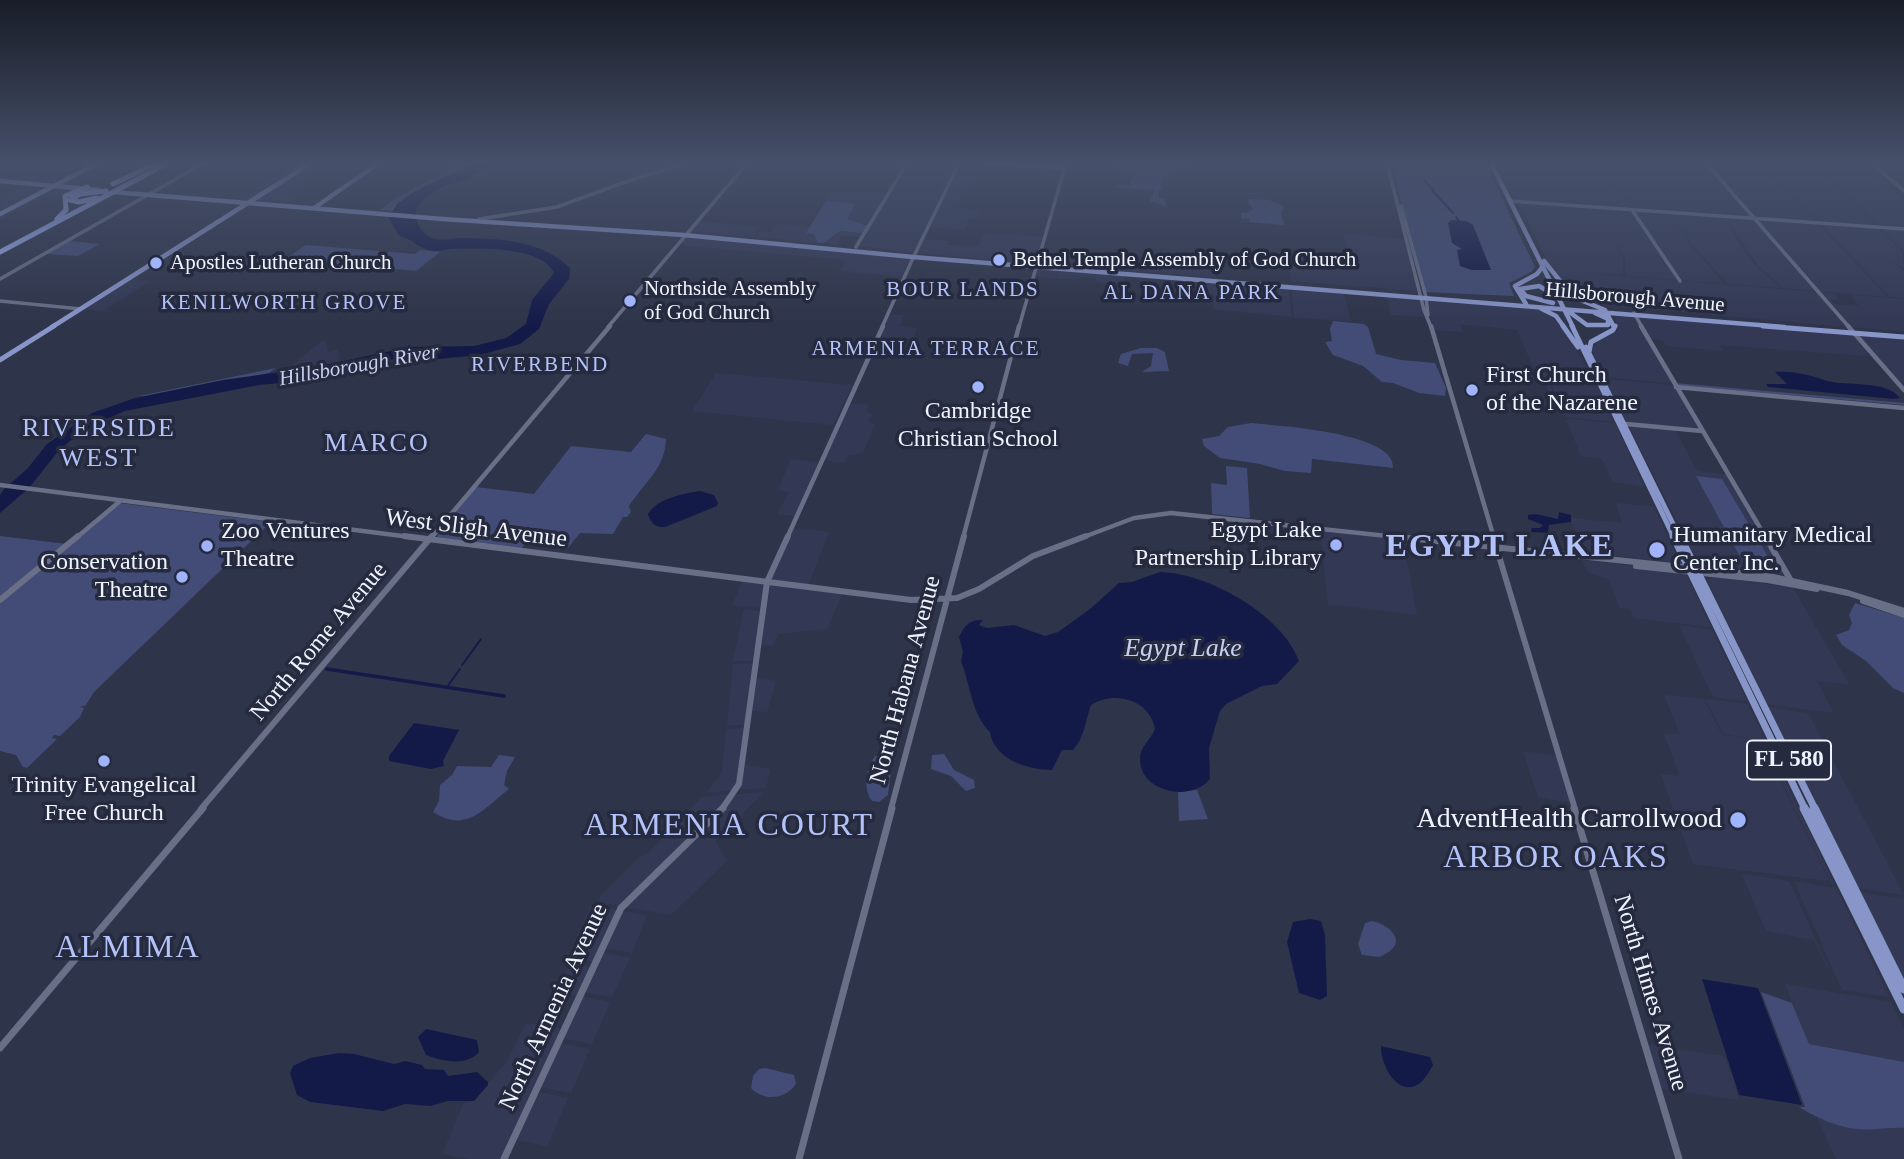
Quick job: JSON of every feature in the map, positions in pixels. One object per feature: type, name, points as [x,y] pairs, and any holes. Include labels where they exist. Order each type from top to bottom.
[{"type":"highway","points":[[0,250],[61,217]]},
{"type":"highway","points":[[52,226],[67,217]]},
{"type":"highway","points":[[0,250],[68,217]]},
{"type":"main road","points":[[0,360],[227,217]]},
{"type":"main road","points":[[442,217],[753,238],[798,244]]},
{"type":"main road","points":[[442,217],[660,231],[1126,275],[1192,277],[1423,295]]},
{"type":"main road","points":[[1521,217],[1560,301]]},
{"type":"main road","points":[[729,239],[753,238]]},
{"type":"main road","points":[[856,248],[954,260],[1318,288],[1353,288]]},
{"type":"main road","points":[[954,260],[989,261]]},
{"type":"main road","points":[[1544,263],[1537,274],[1516,284],[1518,294],[1522,301],[1556,316],[1589,357],[1606,384],[1615,407]]},
{"type":"main road","points":[[1544,263],[1573,297],[1599,307],[1611,318],[1614,328],[1591,342],[1589,357]]},
{"type":"main road","name":"North Armenia Avenue","points":[[766,582],[904,275]]},
{"type":"main road","points":[[1568,310],[1601,314],[1609,323],[1601,327],[1587,325],[1568,310],[1560,301],[1539,286],[1520,289],[1526,296],[1560,301],[1599,307],[1672,315]]},
{"type":"main road","name":"Hillsborough Avenue","points":[[1318,288],[1560,301]]},
{"type":"main road","points":[[1476,301],[1505,300],[1518,294]]},
{"type":"main road","name":"Hillsborough Avenue","points":[[1423,295],[1568,310],[1672,315],[1903,335]]},
{"type":"main road","points":[[0,301],[80,309]]},
{"type":"main road","points":[[1568,310],[1594,374],[1624,423],[1645,476],[1652,483],[1661,504]]},
{"type":"main road","points":[[1611,318],[1612,313],[1619,312]]},
{"type":"main road","points":[[1744,321],[1853,331]]},
{"type":"main road","points":[[1594,374],[1606,384]]},
{"type":"main road","points":[[1624,423],[1702,431]]},
{"type":"main road","name":"FL 580","points":[[1624,423],[1758,704],[1775,747],[1783,754],[1904,1009]]},
{"type":"main road","points":[[1631,445],[1640,452]]},
{"type":"main road","points":[[1638,459],[1647,467]]},
{"type":"main road","name":"FL 580","points":[[1661,504],[1671,515],[1730,655],[1736,661],[1786,753],[1810,810]]},
{"type":"main road","points":[[1448,542],[1693,570]]},
{"type":"main road","points":[[1810,810],[1830,841],[1904,989]]},
{"type":"main road","points":[[1877,954],[1888,966],[1904,1000]]},
{"type":"street","points":[[0,279],[109,217]]},
{"type":"street","points":[[479,219],[494,217]]},
{"type":"street","points":[[519,221],[525,217]]},
{"type":"street","name":"North Rome Avenue","points":[[0,1048],[700,217]]},
{"type":"street","points":[[856,248],[875,217]]},
{"type":"street","name":"North Armenia Avenue","points":[[904,275],[933,217]]},
{"type":"street","name":"North Habana Avenue","points":[[799,1159],[1050,217]]},
{"type":"street","name":"North Himes Avenue","points":[[1402,217],[1427,315],[1679,1159]]},
{"type":"street","points":[[1637,217],[1680,281]]},
{"type":"street","points":[[1740,217],[1904,229]]},
{"type":"street","points":[[1754,218],[1904,390]]},
{"type":"street","points":[[1634,313],[1791,582]]},
{"type":"street","points":[[1676,387],[1904,408]]},
{"type":"street","name":"West Sligh Avenue","points":[[0,485],[898,599],[948,598],[968,594],[1033,556],[1134,518],[1154,514],[1185,513],[1448,542]]},
{"type":"street","points":[[0,600],[119,502]]},
{"type":"street","points":[[1693,570],[1830,588],[1904,613]]},
{"type":"street","points":[[1693,570],[1791,582],[1904,613]]},
{"type":"street","name":"North Armenia Avenue","points":[[504,1159],[621,908],[724,807],[739,785],[766,582]]},
{"type":"shaded area","points":[[816,217],[848,217],[847,219],[868,226],[862,233],[840,231],[824,243],[818,243],[814,234],[806,233]]},
{"type":"shaded area","points":[[874,217],[856,246],[853,245],[859,238],[855,236],[842,236],[836,244],[824,243],[841,231],[862,233],[867,226],[847,219]]},
{"type":"shaded area","points":[[875,217],[932,217],[914,253],[858,246]]},
{"type":"shaded area","points":[[934,217],[978,217],[969,218],[964,230],[929,227]]},
{"type":"shaded area","points":[[1282,217],[1284,225],[1249,222],[1249,219],[1241,218]]},
{"type":"shaded area","points":[[1405,217],[1511,217],[1535,267],[1531,272],[1509,283],[1514,296],[1425,292]]},
{"type":"shaded area","points":[[1525,217],[1637,217],[1679,280],[1625,276],[1625,258],[1612,239],[1623,257],[1623,275],[1581,273],[1818,292],[1848,327],[1594,304],[1577,297],[1547,260]]},
{"type":"shaded area","points":[[1639,217],[1675,217],[1691,246],[1725,284],[1681,280]]},
{"type":"shaded area","points":[[1675,217],[1725,217],[1754,264],[1781,288],[1728,284],[1691,244]]},
{"type":"shaded area","points":[[1725,217],[1752,217],[1816,291],[1783,288],[1757,264]]},
{"type":"shaded area","points":[[1754,217],[1812,217],[1888,297],[1819,291]]},
{"type":"shaded area","points":[[1814,217],[1867,217],[1902,251],[1904,269],[1892,261],[1904,271],[1904,298],[1890,297]]},
{"type":"shaded area","points":[[1869,217],[1904,217],[1904,251]]},
{"type":"shaded area","points":[[697,221],[761,227],[753,237],[688,232]]},
{"type":"shaded area","points":[[777,224],[810,227],[806,233],[815,234],[818,243],[755,237],[760,231],[770,232]]},
{"type":"shaded area","points":[[985,233],[1043,237],[1035,263],[916,253],[923,239],[949,241],[948,245],[978,246]]},
{"type":"shaded area","points":[[1344,234],[1405,239],[1419,291],[1291,281],[1289,263],[1351,268]]},
{"type":"shaded area","points":[[684,236],[796,246],[790,255],[677,245]]},
{"type":"shaded area","points":[[69,241],[100,244],[78,256],[47,254]]},
{"type":"shaded area","points":[[306,245],[415,254],[420,250],[440,252],[416,271],[285,259]]},
{"type":"shaded area","points":[[798,246],[910,259],[903,277],[839,271],[845,260],[792,255]]},
{"type":"shaded area","points":[[1102,259],[1160,264],[1159,273],[1101,268]]},
{"type":"shaded area","points":[[1162,264],[1216,268],[1216,277],[1162,273]]},
{"type":"shaded area","points":[[1036,268],[1125,275],[1124,282],[1097,283],[1097,278],[1082,275],[1080,279],[1058,279],[1058,272],[1056,279],[1034,276]]},
{"type":"shaded area","points":[[129,279],[151,281],[102,311],[82,309]]},
{"type":"shaded area","points":[[1195,281],[1289,286],[1292,317],[1213,309],[1214,294],[1195,292],[1211,292],[1195,290]]},
{"type":"shaded area","points":[[1291,287],[1343,291],[1351,321],[1294,318]]},
{"type":"shaded area","points":[[1820,292],[1835,294],[1838,300],[1829,300],[1835,304],[1859,306],[1851,295],[1904,299],[1904,332],[1851,327]]},
{"type":"shaded area","points":[[1386,294],[1420,297],[1427,317],[1391,315]]},
{"type":"shaded area","points":[[1427,298],[1537,308],[1547,313],[1562,327],[1595,381],[1614,422],[1565,417],[1548,377],[1560,417],[1546,385],[1537,376],[1517,330],[1460,324],[1463,332],[1433,330]]},
{"type":"shaded area","points":[[888,314],[904,315],[900,326],[917,328],[913,340],[905,339],[901,347],[875,344]]},
{"type":"shaded area","points":[[1614,314],[1634,316],[1672,383],[1603,377],[1592,349],[1601,338],[1618,331]]},
{"type":"shaded area","points":[[1636,316],[1854,333],[1871,353],[1865,353],[1867,356],[1719,345],[1723,351],[1666,346],[1662,340],[1649,339]]},
{"type":"shaded area","points":[[1333,321],[1364,324],[1368,327],[1376,354],[1401,360],[1435,363],[1446,388],[1445,396],[1419,393],[1393,383],[1382,382],[1363,366],[1333,355],[1325,342],[1332,341],[1330,329]]},
{"type":"shaded area","points":[[1856,333],[1904,337],[1904,382],[1900,381]]},
{"type":"shaded area","points":[[326,341],[328,352],[338,350],[340,361],[287,370],[320,342]]},
{"type":"shaded area","points":[[1141,348],[1157,348],[1165,352],[1169,371],[1142,372],[1151,366],[1153,353],[1132,354],[1128,366],[1118,363],[1121,354]]},
{"type":"shaded area","points":[[276,368],[269,373],[150,397],[139,396]]},
{"type":"shaded area","points":[[716,373],[852,385],[833,425],[692,411]]},
{"type":"shaded area","points":[[1605,379],[1674,385],[1700,430],[1627,423]]},
{"type":"shaded area","points":[[1675,383],[1904,403],[1904,405],[1676,385]]},
{"type":"shaded area","points":[[849,403],[868,405],[867,411],[873,415],[869,418],[869,423],[875,424],[863,453],[847,456],[844,463],[823,460]]},
{"type":"shaded area","points":[[1566,419],[1615,423],[1644,487],[1613,482],[1602,459],[1581,456]]},
{"type":"shaded area","points":[[1251,423],[1308,429],[1356,439],[1376,446],[1389,456],[1393,468],[1312,459],[1311,473],[1285,471],[1220,458],[1204,446],[1202,439],[1219,436],[1228,427]]},
{"type":"shaded area","points":[[1628,425],[1675,429],[1697,471],[1726,474],[1785,575],[1703,564],[1695,556]]},
{"type":"shaded area","points":[[646,434],[666,439],[665,449],[654,474],[629,506],[631,512],[627,517],[623,517],[613,534],[580,533],[568,548],[524,545],[520,550],[438,539],[437,536],[476,487],[534,494],[571,446],[631,452]]},
{"type":"shaded area","points":[[791,459],[819,462],[795,516],[777,514],[789,492],[778,490]]},
{"type":"shaded area","points":[[1226,466],[1247,468],[1250,518],[1212,514],[1211,483],[1227,485]]},
{"type":"shaded area","points":[[1696,476],[1722,479],[1774,567],[1743,562]]},
{"type":"shaded area","points":[[119,503],[271,522],[94,692],[86,705],[80,707],[84,708],[80,717],[60,736],[54,735],[52,738],[57,739],[27,768],[23,767],[16,755],[0,751],[0,602]]},
{"type":"shaded area","points":[[1616,503],[1654,507],[1680,563],[1585,552],[1571,522],[1572,518],[1622,523]]},
{"type":"shaded area","points":[[792,528],[829,532],[808,586],[769,581]]},
{"type":"shaded area","points":[[1320,531],[1403,540],[1417,615],[1328,604]]},
{"type":"shaded area","points":[[0,536],[67,544],[0,599]]},
{"type":"shaded area","points":[[1582,560],[1685,572],[1711,627],[1634,618],[1630,609],[1620,608],[1608,579],[1588,572]]},
{"type":"shaded area","points":[[1711,576],[1793,588],[1849,684],[1817,681],[1834,713],[1766,704],[1708,581]]},
{"type":"shaded area","points":[[743,580],[765,583],[760,608],[732,605]]},
{"type":"shaded area","points":[[768,583],[842,593],[827,629],[778,634],[773,646],[760,644]]},
{"type":"shaded area","points":[[1855,603],[1904,618],[1904,693],[1893,688],[1866,661],[1842,645],[1836,635],[1849,630],[1852,623],[1849,615]]},
{"type":"shaded area","points":[[744,609],[760,611],[755,661],[733,661]]},
{"type":"shaded area","points":[[1679,625],[1712,630],[1747,701],[1713,697]]},
{"type":"shaded area","points":[[755,663],[747,725],[727,725],[733,664]]},
{"type":"shaded area","points":[[756,678],[776,681],[767,712],[752,711]]},
{"type":"shaded area","name":"AdventHealth Carrollwood","points":[[1664,695],[1704,699],[1722,735],[1761,740],[1829,881],[1693,864],[1661,774],[1680,776],[1664,734],[1680,734]]},
{"type":"shaded area","points":[[1705,699],[1748,704],[1834,883],[1831,883],[1762,740],[1723,734]]},
{"type":"shaded area","points":[[1768,707],[1808,713],[1904,895],[1857,888]]},
{"type":"shaded area","points":[[746,728],[742,763],[734,790],[706,793],[722,772],[726,729]]},
{"type":"shaded area","points":[[1523,751],[1557,756],[1571,803],[1538,797]]},
{"type":"shaded area","points":[[944,754],[954,770],[974,780],[975,788],[966,791],[951,776],[931,769],[932,755]]},
{"type":"shaded area","points":[[499,755],[515,757],[507,771],[504,785],[509,789],[483,810],[465,819],[445,818],[433,812],[439,801],[440,785],[452,775],[457,766],[491,767]]},
{"type":"shaded area","points":[[875,756],[887,756],[891,772],[888,795],[879,802],[872,801],[866,784]]},
{"type":"shaded area","points":[[745,765],[771,769],[766,788],[738,790]]},
{"type":"shaded area","points":[[1197,790],[1208,819],[1179,821],[1178,792]]},
{"type":"shaded area","points":[[764,792],[715,841],[727,861],[671,915],[625,907],[725,809],[736,794]]},
{"type":"shaded area","points":[[732,794],[621,906],[598,902],[601,895],[638,858],[648,853],[702,797]]},
{"type":"shaded area","points":[[1742,874],[1789,881],[1838,989],[1814,940],[1766,931]]},
{"type":"shaded area","points":[[1794,881],[1836,888],[1889,997],[1842,990]]},
{"type":"shaded area","points":[[1859,892],[1904,899],[1904,983]]},
{"type":"shaded area","points":[[590,905],[618,910],[592,962],[572,958]]},
{"type":"shaded area","points":[[622,911],[647,915],[632,953],[603,948]]},
{"type":"shaded area","points":[[1372,921],[1392,932],[1396,942],[1394,948],[1379,957],[1362,955],[1358,944],[1365,923]]},
{"type":"shaded area","points":[[601,952],[630,958],[612,997],[583,992]]},
{"type":"shaded area","points":[[570,963],[590,967],[576,996],[557,992]]},
{"type":"shaded area","points":[[1785,984],[1891,1002],[1904,1029],[1904,1062],[1809,1044]]},
{"type":"shaded area","points":[[1761,992],[1792,1003],[1809,1044],[1904,1062],[1904,1128],[1869,1130],[1843,1127],[1799,1107],[1805,1107]]},
{"type":"shaded area","points":[[580,996],[610,1002],[592,1044],[562,1038]]},
{"type":"shaded area","points":[[526,1023],[561,1029],[501,1159],[469,1159],[442,1154],[464,1103],[474,1101],[507,1061]]},
{"type":"shaded area","points":[[559,1043],[590,1049],[571,1093],[540,1087]]},
{"type":"shaded area","points":[[1648,1045],[1724,1056],[1735,1083],[1738,1100],[1661,1088]]},
{"type":"shaded area","points":[[759,1069],[794,1075],[796,1084],[781,1096],[768,1097],[756,1092],[751,1088],[753,1076]]},
{"type":"shaded area","points":[[537,1092],[568,1098],[547,1146],[516,1140]]},
{"type":"shaded area","points":[[1817,1117],[1858,1129],[1904,1128],[1904,1159],[1836,1159]]},
{"type":"water","name":"Hillsborough River","points":[[388,217],[417,217],[423,232],[435,239],[476,238],[520,243],[559,259],[570,268],[569,279],[549,304],[539,329],[520,344],[480,355],[394,359],[324,379],[259,385],[125,411],[96,424],[70,441],[29,488],[0,513],[0,495],[4,489],[28,468],[47,444],[92,413],[135,398],[223,380],[316,367],[409,347],[474,346],[506,338],[526,324],[532,300],[554,273],[547,264],[523,253],[477,249],[436,251],[399,236]]},
{"type":"water","points":[[1451,220],[1466,221],[1473,225],[1491,270],[1472,270],[1460,266],[1457,250],[1462,249],[1452,243],[1448,223]]},
{"type":"water","points":[[1775,372],[1886,388],[1900,398],[1768,387],[1766,384],[1787,384]]},
{"type":"water","points":[[700,491],[714,495],[717,506],[665,527],[656,526],[650,520],[648,514],[658,504]]},
{"type":"water","points":[[1559,512],[1571,515],[1571,522],[1549,525],[1548,533],[1531,532],[1532,528],[1540,528],[1543,525],[1528,519],[1528,515],[1558,519]]},
{"type":"water","name":"Egypt Lake","points":[[1160,572],[1199,580],[1241,599],[1277,627],[1299,661],[1277,684],[1262,686],[1226,704],[1220,711],[1209,748],[1210,779],[1190,791],[1179,792],[1156,786],[1148,779],[1142,770],[1140,758],[1155,729],[1152,719],[1139,705],[1120,698],[1110,698],[1091,705],[1077,745],[1073,750],[1062,750],[1052,770],[1032,768],[1005,756],[979,717],[972,699],[961,661],[963,652],[959,637],[965,627],[971,622],[983,620],[979,625],[987,628],[1014,625],[1045,636],[1058,632],[1090,609],[1119,583],[1132,582]]},
{"type":"water","points":[[414,723],[459,730],[443,761],[444,766],[431,769],[389,761],[389,756]]},
{"type":"water","points":[[1310,919],[1321,921],[1325,935],[1327,996],[1320,1000],[1299,993],[1287,942],[1293,922]]},
{"type":"water","points":[[1702,979],[1758,988],[1802,1105],[1739,1095]]},
{"type":"water","points":[[426,1029],[477,1040],[479,1052],[474,1057],[461,1061],[446,1061],[426,1055],[418,1037]]},
{"type":"water","points":[[1381,1046],[1430,1057],[1433,1065],[1418,1085],[1401,1085],[1386,1068]]},
{"type":"water","points":[[339,1053],[394,1064],[405,1061],[422,1065],[425,1069],[444,1070],[448,1076],[477,1072],[488,1085],[474,1101],[447,1101],[431,1106],[405,1104],[383,1111],[310,1102],[297,1095],[290,1073],[293,1066],[310,1058]]},
{"type":"waterway","points":[[1456,217],[1459,221]]},
{"type":"waterway","points":[[462,665],[481,639]]},
{"type":"waterway","points":[[327,669],[504,696]]},
{"type":"waterway","points":[[447,687],[460,669]]},
{"type":"place","name":"Bethel Temple Assembly of God Church","points":[[999,260]]},
{"type":"place","name":"Apostles Lutheran Church","points":[[156,263]]},
{"type":"place","name":"Northside Assembly of God Church","points":[[630,301]]},
{"type":"place","name":"Cambridge Christian School","points":[[978,387]]},
{"type":"place","name":"First Church of the Nazarene","points":[[1472,390]]},
{"type":"place","name":"Egypt Lake Partnership Library","points":[[1336,545]]},
{"type":"place","name":"Zoo Ventures Theatre","points":[[207,546]]},
{"type":"place","name":"Humanitary Medical Center Inc.","points":[[1657,550]]},
{"type":"place","name":"Conservation Theatre","points":[[182,577]]},
{"type":"place","name":"Trinity Evangelical Free Church","points":[[104,761]]},
{"type":"place","name":"AdventHealth Carrollwood","points":[[1738,820]]},
{"type":"district","name":"BOUR LANDS","points":[[963,290]]},
{"type":"district","name":"AL DANA PARK","points":[[1192,293]]},
{"type":"district","name":"KENILWORTH GROVE","points":[[284,303]]},
{"type":"district","name":"ARMENIA TERRACE","points":[[926,349]]},
{"type":"district","name":"RIVERBEND","points":[[540,365]]},
{"type":"district","name":"RIVERSIDE WEST","points":[[99,444]]},
{"type":"district","name":"MARCO","points":[[377,444]]},
{"type":"district","name":"EGYPT LAKE","points":[[1500,548]]},
{"type":"district","name":"ARMENIA COURT","points":[[729,827]]},
{"type":"district","name":"ARBOR OAKS","points":[[1556,859]]},
{"type":"district","name":"ALMIMA","points":[[128,949]]}]
